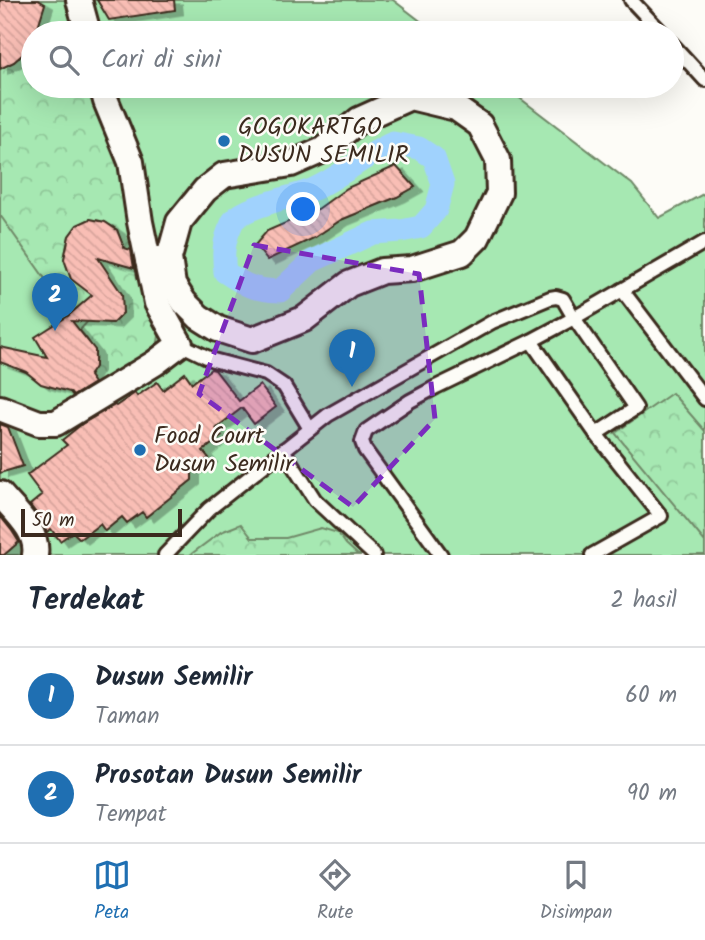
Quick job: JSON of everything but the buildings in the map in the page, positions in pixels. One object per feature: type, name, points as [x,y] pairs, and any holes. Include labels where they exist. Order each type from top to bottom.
[{"type":"street","points":[[79,0],[85,21]]},
{"type":"street","points":[[105,98],[131,162],[140,222],[173,285],[184,302],[199,317],[218,329],[252,340],[304,319],[349,284],[382,271],[412,269],[462,253],[477,238],[499,193],[498,160],[480,125],[456,108],[414,98]]},
{"type":"street","points":[[0,408],[39,423],[56,423],[155,363],[180,344],[158,303],[158,259],[179,222],[205,190],[224,175],[291,164],[323,150],[359,120],[408,98]]},
{"type":"street","points":[[0,494],[29,528],[36,546],[35,555]]},
{"type":"lane","points":[[631,0],[651,21]]},
{"type":"lane","points":[[684,57],[705,80]]},
{"type":"lane","points":[[442,555],[365,450],[362,442],[366,431],[410,401],[531,341],[705,242]]},
{"type":"lane","points":[[621,290],[705,399]]},
{"type":"lane","points":[[165,555],[209,509],[328,415],[492,321],[555,297],[563,299],[573,318],[636,408],[596,434]]},
{"type":"lane","points":[[531,341],[596,434],[662,516],[592,555]]},
{"type":"lane","points":[[180,344],[213,360],[266,374],[284,386],[310,429]]},
{"type":"lane","points":[[283,450],[315,500],[374,555]]},
{"type":"highlighted area","points":[[254,245],[419,274],[435,419],[353,507],[199,394]]},
{"type":"green space","points":[[0,0],[393,0],[420,21],[21,21],[21,98],[520,98],[632,184],[659,218],[705,193],[705,555],[0,555]]},
{"type":"green space","points":[[21,56],[21,98],[93,98],[116,156],[128,235],[134,251],[124,248],[117,230],[105,222],[90,219],[77,225],[69,236],[64,259],[71,279],[103,296],[70,314],[0,215],[0,69]]},
{"type":"green space","points":[[88,250],[138,269],[159,336],[158,342],[152,348],[97,388],[89,376],[95,363],[94,352],[80,330],[88,321],[112,323]]},
{"type":"green space","points":[[672,393],[705,431],[705,542],[615,433]]},
{"type":"green space","points":[[241,524],[252,538],[286,538],[321,528],[338,533],[358,555],[190,555],[221,532]]},
{"type":"waterway","points":[[393,143],[419,148],[434,158],[443,184],[436,210],[421,227],[373,233],[312,261],[280,291],[251,286],[225,272],[226,241],[232,222],[240,215],[314,189],[393,143]]},
{"type":"place","name":"GOGOKARTGO DUSUN SEMILIR","points":[[224,141]]},
{"type":"place","name":"Prosotan Dusun Semilir","points":[[55,331]]},
{"type":"place","name":"Dusun Semilir","points":[[352,387]]},
{"type":"place","name":"Food Court Dusun Semilir","points":[[140,450]]}]
